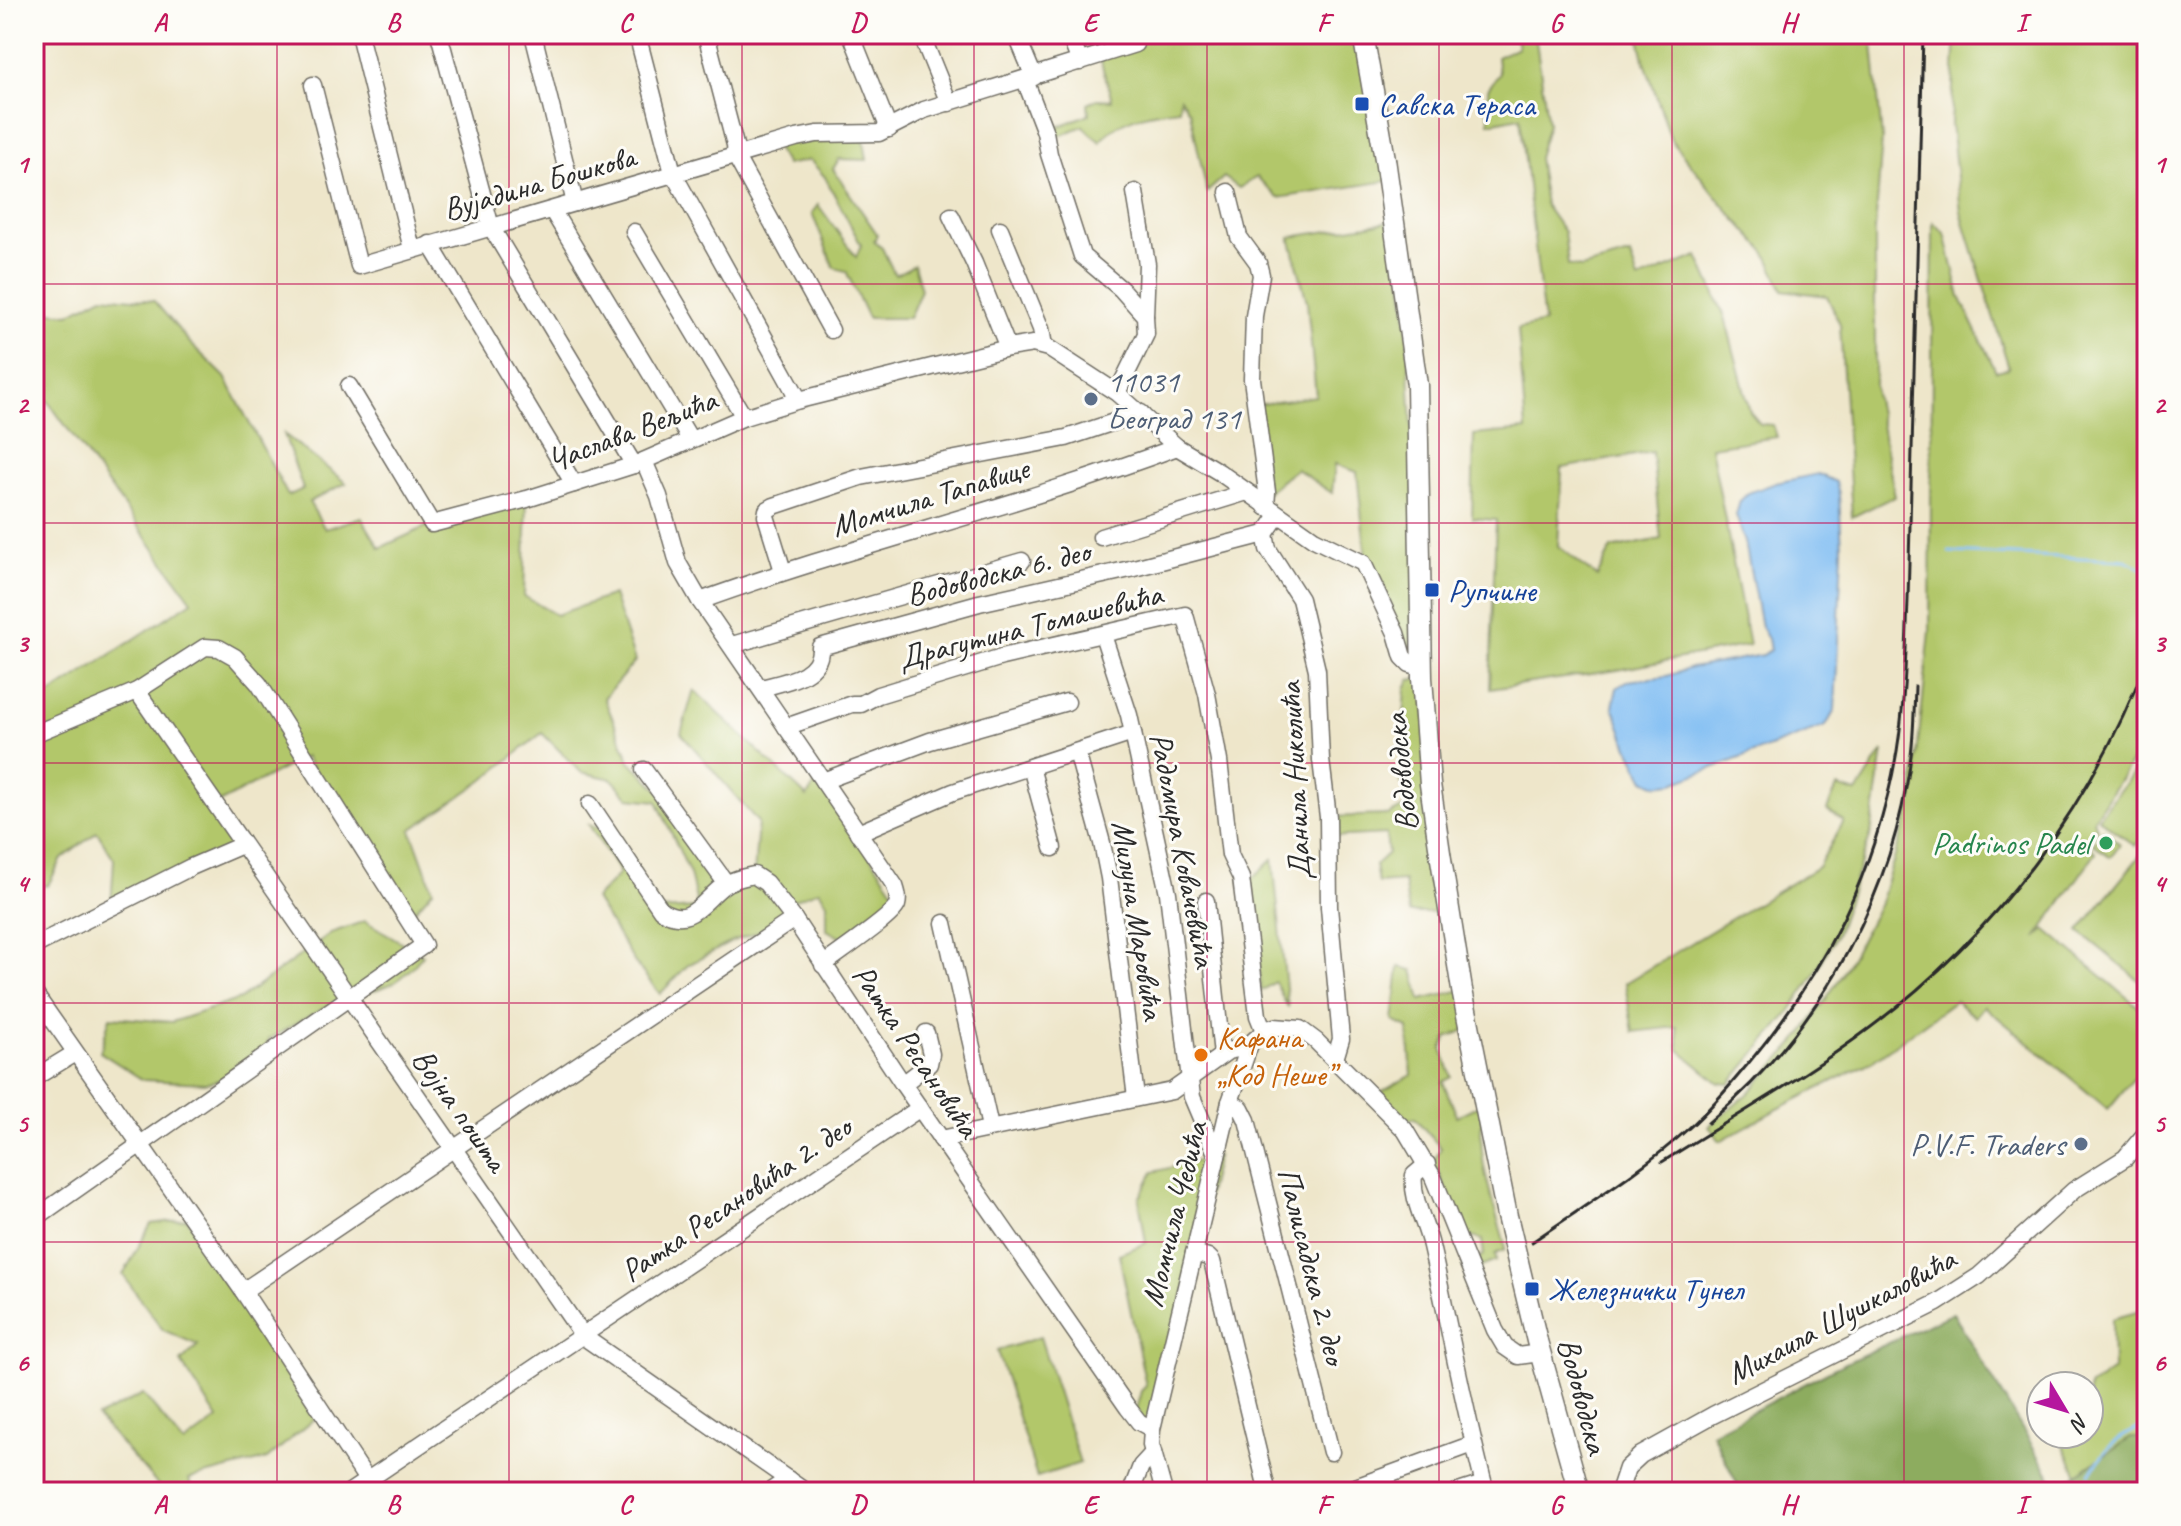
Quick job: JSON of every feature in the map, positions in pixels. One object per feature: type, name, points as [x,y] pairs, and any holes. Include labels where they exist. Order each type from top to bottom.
[{"type":"main road","name":"Водоводска","points":[[1363,34],[1385,159],[1417,385],[1422,667],[1430,784],[1462,990],[1507,1216],[1538,1347],[1579,1492]]},
{"type":"street","points":[[359,34],[412,249]]},
{"type":"street","name":"Ратка Ресановића","points":[[439,34],[491,227],[659,496],[678,563],[700,601],[895,886],[897,904],[889,917],[823,965],[1128,1408],[1139,1422],[1152,1429]]},
{"type":"street","points":[[533,34],[575,203]]},
{"type":"street","points":[[637,34],[673,173],[799,400]]},
{"type":"street","points":[[706,34],[736,157],[831,330]]},
{"type":"street","points":[[851,34],[889,129]]},
{"type":"street","points":[[921,34],[949,103]]},
{"type":"street","points":[[1016,34],[1049,154],[1082,256],[1129,296],[1145,316]]},
{"type":"street","points":[[1069,34],[1080,62]]},
{"type":"street","name":"Вујадина Бошкова","points":[[313,85],[359,266],[673,173],[817,134],[863,134],[889,129],[924,110],[1135,44]]},
{"type":"street","points":[[1117,393],[1146,334],[1147,264],[1135,192]]},
{"type":"street","points":[[1228,192],[1239,237],[1258,263],[1261,275],[1254,316],[1252,379],[1272,511],[1265,534]]},
{"type":"street","points":[[552,210],[690,439]]},
{"type":"street","points":[[951,216],[979,274],[1008,348]]},
{"type":"street","points":[[1000,229],[1041,329],[1044,346],[1117,393],[1177,447],[1314,539],[1363,563],[1391,622],[1403,657],[1410,664],[1422,667]]},
{"type":"street","points":[[634,232],[744,417]]},
{"type":"street","points":[[430,244],[574,484]]},
{"type":"street","name":"Часлава Вељића","points":[[349,386],[432,524],[639,463],[744,417],[799,400],[1008,348],[1033,344],[1044,346]]},
{"type":"street","points":[[783,571],[766,516],[767,510],[774,506],[861,477],[1026,448],[1141,413]]},
{"type":"street","name":"Момчила Тапавице","points":[[700,601],[783,571],[1085,480],[1177,447]]},
{"type":"street","points":[[1101,537],[1247,492]]},
{"type":"street","name":"Водоводска 6. део","points":[[820,647],[979,603],[1265,534]]},
{"type":"street","name":"Данила Николића","points":[[1265,534],[1268,549],[1300,599],[1314,652],[1320,691],[1321,760],[1329,837],[1329,907],[1341,1039],[1335,1059]]},
{"type":"street","points":[[732,645],[1022,561]]},
{"type":"street","points":[[972,576],[979,603]]},
{"type":"street","name":"Драгутина Томашевића","points":[[786,727],[1002,657],[1185,615],[1207,694],[1233,864],[1241,878],[1258,1016],[1264,1031]]},
{"type":"street","points":[[761,688],[805,674],[818,660],[820,647],[809,638],[806,625]]},
{"type":"street","name":"Радомира Ковачевића","points":[[1103,635],[1133,733],[1168,893],[1195,1108],[1217,1156]]},
{"type":"street","points":[[34,734],[137,691],[205,647],[219,648],[235,657],[259,684],[424,945],[34,1219]]},
{"type":"street","name":"Војна пошта","points":[[137,691],[584,1337],[806,1492]]},
{"type":"street","points":[[823,781],[930,741],[1067,702]]},
{"type":"street","points":[[858,833],[953,792],[1133,733]]},
{"type":"street","name":"Милуна Маровића","points":[[1077,752],[1109,878],[1136,1098]]},
{"type":"street","points":[[1031,767],[1053,848]]},
{"type":"street","points":[[644,770],[726,883]]},
{"type":"street","points":[[590,804],[661,910],[674,918],[682,918],[726,883],[754,875],[766,883],[794,919],[823,965]]},
{"type":"street","points":[[34,946],[191,867],[242,845]]},
{"type":"street","points":[[1206,901],[1222,1055]]},
{"type":"street","points":[[243,1291],[794,919]]},
{"type":"street","points":[[944,923],[990,1127]]},
{"type":"street","points":[[34,993],[243,1291],[371,1486]]},
{"type":"street","points":[[1264,1031],[1278,1026],[1300,1029],[1335,1059],[1405,1130],[1427,1164],[1479,1295],[1500,1339],[1518,1356],[1538,1347]]},
{"type":"street","name":"Момчила Чедића","points":[[1164,1492],[1153,1453],[1152,1429],[1230,1102],[1247,1050],[1264,1031]]},
{"type":"street","points":[[903,1084],[929,1064],[931,1054],[926,1033]]},
{"type":"street","points":[[941,1139],[1172,1091],[1222,1055],[1233,1049],[1247,1050]]},
{"type":"street","points":[[34,1078],[75,1053]]},
{"type":"street","name":"Палисадска 2. део","points":[[1230,1102],[1241,1108],[1247,1120],[1331,1452]]},
{"type":"street","name":"Ратка Ресановића 2. део","points":[[350,1492],[371,1486],[920,1108]]},
{"type":"street","name":"Михаила Шушкаловића","points":[[1624,1474],[1635,1459],[1671,1438],[1937,1303],[1979,1276],[2074,1190],[2125,1158],[2147,1132]]},
{"type":"street","points":[[1427,1164],[1414,1175],[1415,1191],[1430,1241],[1484,1488],[1458,1492]]},
{"type":"street","points":[[1194,1253],[1212,1261],[1266,1485]]},
{"type":"street","points":[[1342,1492],[1473,1444]]},
{"type":"street","points":[[1132,1491],[1141,1466],[1153,1453]]},
{"type":"street","name":"Водоводска","points":[[1619,1492],[1624,1474]]},
{"type":"street","points":[[769,1492],[788,1479]]},
{"type":"street","points":[[1132,1491],[1148,1486],[1164,1492]]},
{"type":"green space","points":[[1133,34],[1363,34],[1388,181],[1278,198],[1257,177],[1239,188],[1224,177],[1207,192],[1190,112],[1180,98],[1179,109],[1146,114],[1125,122],[1100,142],[1083,126],[1047,141],[1045,132],[1089,114],[1088,104],[1097,99],[1112,100],[1099,55],[1135,44]]},
{"type":"green space","points":[[1515,34],[1535,34],[1548,124],[1538,157],[1545,205],[1564,232],[1568,265],[1581,268],[1630,255],[1638,280],[1698,256],[1725,317],[1750,412],[1760,424],[1773,425],[1777,437],[1711,447],[1749,645],[1618,670],[1490,689],[1496,520],[1472,518],[1474,435],[1526,430],[1518,329],[1544,323],[1520,117],[1489,123],[1488,89],[1499,74],[1497,57],[1518,47]],"holes":[[[1652,452],[1661,539],[1611,549],[1597,577],[1558,546],[1562,468]]]},
{"type":"green space","points":[[1638,34],[1875,34],[1873,44],[1882,139],[1875,230],[1875,394],[1895,496],[1852,517],[1840,324],[1827,296],[1783,290],[1766,253],[1671,140]]},
{"type":"green space","points":[[1956,34],[2147,34],[2147,734],[2093,820],[2097,828],[2085,842],[2096,852],[2036,938],[2045,929],[2147,1014],[2147,1062],[2108,1109],[1984,1006],[1975,1017],[1955,1001],[1873,1061],[1720,1141],[1709,1126],[1748,1094],[1801,1036],[1842,975],[1879,905],[1912,804],[1930,631],[1933,222],[1945,233],[1960,297],[1996,371],[2009,368],[1961,212],[1951,124]]},
{"type":"green space","points":[[863,134],[867,160],[839,159],[833,169],[877,234],[874,242],[882,248],[895,275],[914,265],[921,290],[909,318],[868,318],[846,271],[834,268],[812,213],[818,205],[856,257],[861,245],[825,177],[810,160],[786,165],[774,145]]},
{"type":"green space","points":[[1394,221],[1406,308],[1422,629],[1403,657],[1367,568],[1357,472],[1335,464],[1332,493],[1296,469],[1267,492],[1256,405],[1316,396],[1307,302],[1290,237]]},
{"type":"green space","points":[[34,285],[42,311],[69,314],[103,296],[154,301],[225,377],[288,496],[303,489],[284,434],[346,483],[309,502],[325,529],[361,517],[380,548],[432,524],[527,499],[524,596],[556,615],[613,595],[635,661],[604,698],[630,761],[659,790],[726,883],[754,875],[758,822],[681,733],[694,690],[807,797],[818,779],[898,897],[850,943],[827,930],[827,903],[819,890],[783,904],[794,919],[733,941],[688,965],[660,994],[635,963],[595,899],[620,873],[589,825],[608,829],[661,910],[698,908],[690,874],[657,801],[629,798],[612,779],[581,772],[542,733],[481,782],[411,830],[433,890],[407,919],[305,757],[215,805],[242,845],[111,907],[114,859],[97,832],[62,859],[48,885],[34,888],[34,705],[192,601],[34,382]]},
{"type":"green space","points":[[1422,678],[1450,913],[1409,913],[1404,881],[1378,883],[1375,865],[1388,853],[1386,834],[1329,837],[1328,817],[1389,815],[1414,802],[1400,781],[1411,755],[1404,718],[1406,688],[1410,680]]},
{"type":"green space","points":[[1883,751],[1871,834],[1836,935],[1789,1013],[1730,1084],[1719,1083],[1679,1050],[1677,1027],[1633,1032],[1625,983],[1818,867],[1844,821],[1827,810],[1837,787],[1857,793]]},
{"type":"green space","points":[[2137,768],[2147,775],[2147,830],[2135,846],[2098,818]]},
{"type":"green space","name":"Padrinos Padel","points":[[2103,830],[2120,844],[2110,857],[2093,843]]},
{"type":"green space","points":[[2147,847],[2147,987],[2079,931]]},
{"type":"green space","points":[[1273,859],[1288,1008],[1275,982],[1261,991],[1251,880]]},
{"type":"green space","points":[[365,921],[423,955],[405,975],[390,985],[328,1006],[269,1039],[255,1073],[205,1083],[143,1080],[100,1052],[110,1017],[172,1022],[240,999],[331,933]]},
{"type":"green space","points":[[1399,967],[1413,970],[1421,1000],[1462,990],[1470,1028],[1447,1038],[1442,1049],[1452,1077],[1443,1082],[1457,1116],[1485,1102],[1482,1155],[1505,1250],[1495,1254],[1496,1261],[1476,1269],[1472,1261],[1484,1255],[1482,1240],[1464,1235],[1434,1161],[1441,1148],[1415,1118],[1405,1120],[1378,1094],[1412,1075],[1408,1028],[1393,1021]]},
{"type":"green space","points":[[1217,1156],[1152,1429],[1134,1416],[1141,1391],[1146,1386],[1119,1254],[1146,1243],[1139,1199],[1153,1172]]},
{"type":"green space","points":[[187,1219],[322,1412],[267,1459],[189,1479],[192,1492],[164,1492],[97,1417],[143,1394],[184,1444],[218,1419],[181,1362],[198,1345],[163,1330],[123,1275],[151,1224]]},
{"type":"green space","points":[[2147,1309],[2147,1438],[2131,1438],[2077,1474],[2066,1450],[2105,1450],[2105,1376],[2113,1370],[2112,1319]]},
{"type":"green space","points":[[1953,1313],[2025,1433],[2025,1450],[2035,1450],[2057,1487],[2131,1438],[2147,1438],[2147,1492],[1741,1492],[1712,1433],[1833,1369]]},
{"type":"green space","points":[[1040,1337],[1080,1463],[1037,1477],[997,1351]]},
{"type":"water","points":[[1818,474],[1836,482],[1842,549],[1835,710],[1826,726],[1673,783],[1655,785],[1645,780],[1628,747],[1613,706],[1617,688],[1627,681],[1667,676],[1691,668],[1763,655],[1770,650],[1761,627],[1745,542],[1736,515],[1740,501],[1748,493]]},
{"type":"waterway","points":[[1949,552],[2126,560],[2147,571]]},
{"type":"waterway","points":[[2090,1474],[2113,1444],[2147,1425]]},
{"type":"waterway","points":[[1997,1486],[2004,1492]]},
{"type":"railway","points":[[1532,1242],[1671,1144],[1733,1081],[1775,1030],[1823,957],[1861,879],[1876,838],[1897,751],[1905,676],[1923,34]]},
{"type":"railway","points":[[1662,1162],[1846,1045],[1916,990],[1959,951],[1999,908],[2069,815],[2099,765],[2147,659]]},
{"type":"railway","points":[[1708,1123],[1779,1053],[1810,1013],[1861,926],[1896,832],[1912,747],[1915,686]]},
{"type":"place","name":"Савска Тераса","points":[[1362,104]]},
{"type":"place","name":"11031 Београд 131","points":[[1091,399]]},
{"type":"place","name":"Рупчине","points":[[1432,590]]},
{"type":"place","name":"Padrinos Padel","points":[[2106,843]]},
{"type":"place","name":"Кафана „Код Неше”","points":[[1201,1055]]},
{"type":"place","name":"P.V.F. Traders","points":[[2081,1144]]},
{"type":"place","name":"Железнички Тунел","points":[[1532,1289]]}]
